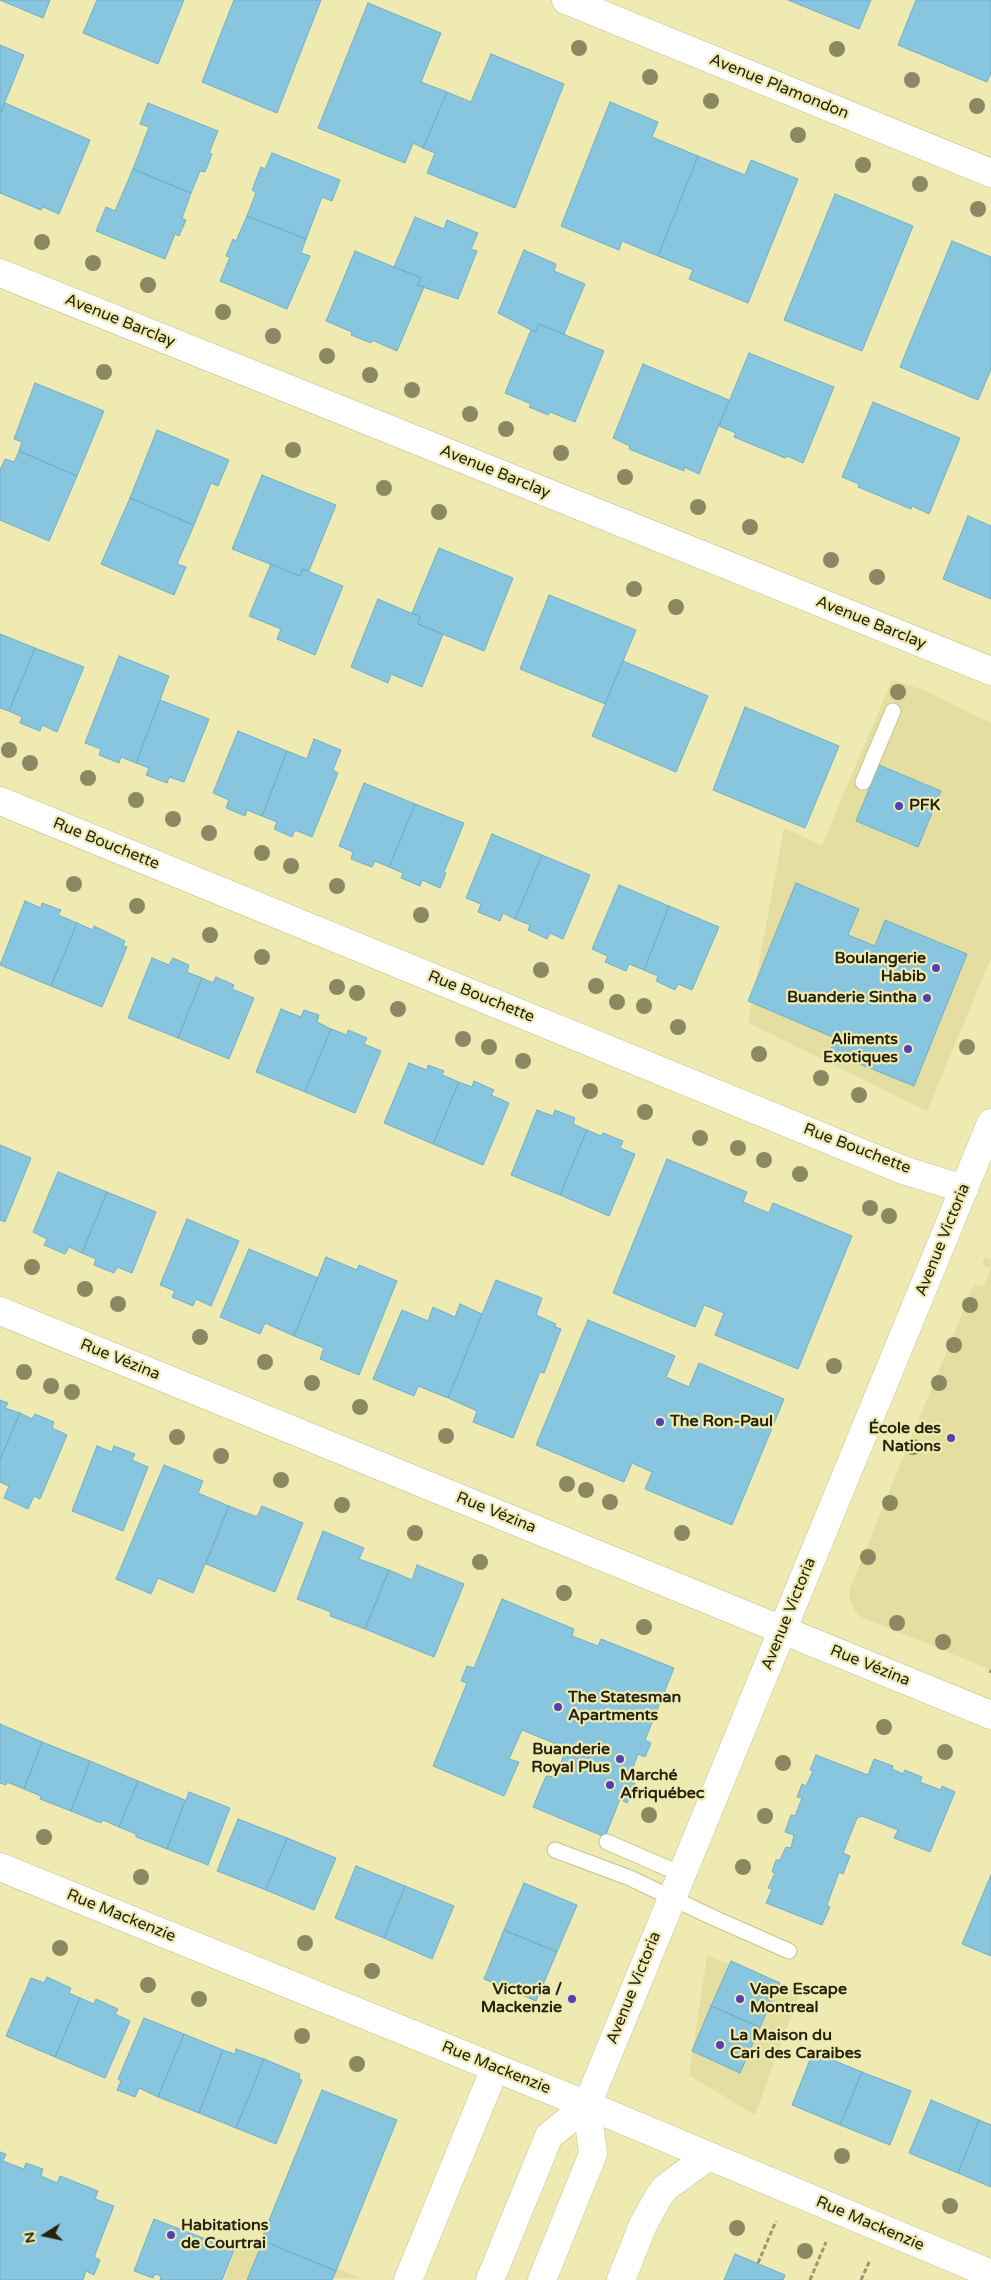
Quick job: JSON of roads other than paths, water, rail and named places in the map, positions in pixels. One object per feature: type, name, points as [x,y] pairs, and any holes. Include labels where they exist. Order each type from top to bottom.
[{"type":"street","name":"Avenue Plamondon","points":[[566,0],[991,173]]},
{"type":"street","name":"Avenue Barclay","points":[[0,273],[991,671]]},
{"type":"street","name":"Rue Bouchette","points":[[0,801],[903,1170],[964,1189]]},
{"type":"street","name":"Avenue Victoria","points":[[490,2280],[549,2136],[587,2105],[991,1124]]},
{"type":"street","name":"Rue Vézina","points":[[0,1310],[991,1715]]},
{"type":"street","name":"Rue Mackenzie","points":[[0,1867],[587,2105],[991,2274]]},
{"type":"street","points":[[408,2280],[496,2068]]},
{"type":"street","name":"Avenue Victoria","points":[[542,2280],[593,2154],[587,2105]]},
{"type":"street","points":[[621,2280],[644,2224],[659,2196],[665,2188],[709,2156]]},
{"type":"lane","points":[[863,782],[893,711]]},
{"type":"lane","points":[[608,1842],[676,1886],[789,1952]]},
{"type":"lane","points":[[555,1850],[630,1878],[676,1886]]},
{"type":"place","name":"PFK","points":[[899,806]]},
{"type":"place","name":"Boulangerie Habib","points":[[936,968]]},
{"type":"place","name":"Buanderie Sintha","points":[[927,998]]},
{"type":"place","name":"Aliments Exotiques","points":[[908,1049]]},
{"type":"place","name":"The Ron-Paul","points":[[660,1422]]},
{"type":"place","name":"École des Nations","points":[[951,1438]]},
{"type":"place","name":"The Statesman Apartments","points":[[558,1707]]},
{"type":"place","name":"Buanderie Royal Plus","points":[[620,1759]]},
{"type":"place","name":"Marché Afriquébec","points":[[610,1785]]},
{"type":"place","name":"Victoria / Mackenzie","points":[[572,1999]]},
{"type":"place","name":"Vape Escape Montreal","points":[[740,1999]]},
{"type":"place","name":"La Maison du Cari des Caraibes","points":[[720,2045]]},
{"type":"place","name":"Habitations de Courtrai","points":[[171,2235]]}]
